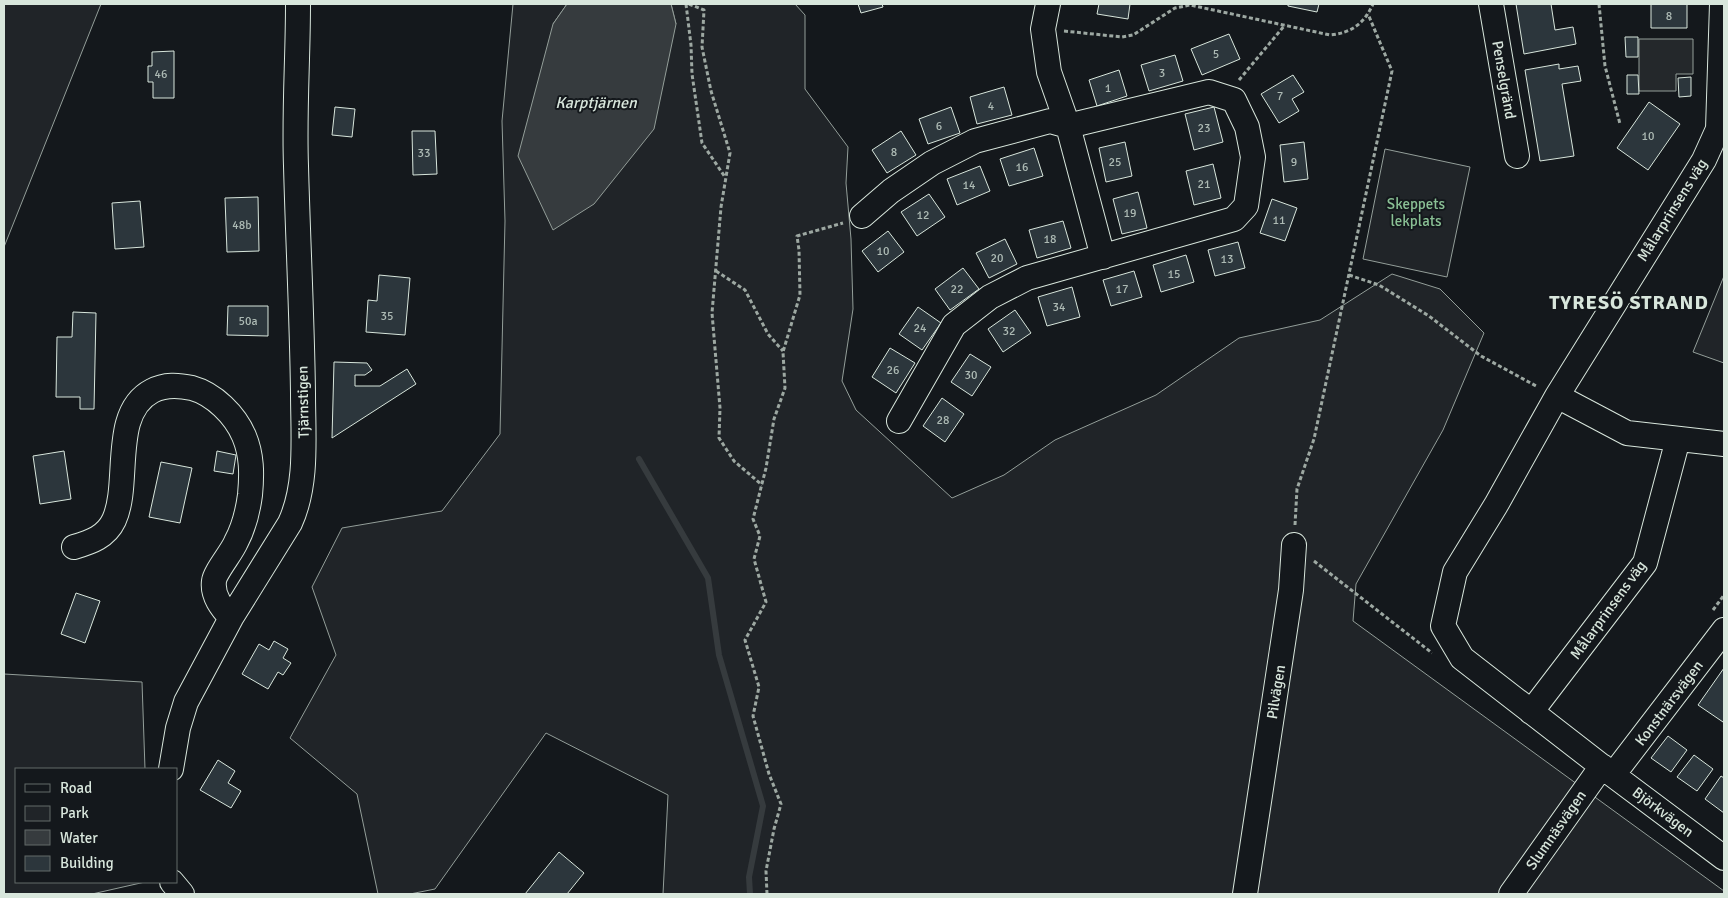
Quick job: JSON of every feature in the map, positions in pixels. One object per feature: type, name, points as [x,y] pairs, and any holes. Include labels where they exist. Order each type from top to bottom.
[{"type":"street","name":"Tjärnstigen","points":[[171,768],[178,728],[186,702],[231,618],[290,523],[295,513],[299,496],[303,457],[302,312],[295,149],[298,4]]},
{"type":"street","points":[[1048,4],[1043,29],[1049,72],[1068,126],[1103,258]]},
{"type":"street","name":"Penselgränd","points":[[1491,4],[1517,156]]},
{"type":"street","name":"Målarprinsens väg","points":[[1608,770],[1462,658],[1443,626],[1455,572],[1496,505],[1557,396],[1704,160],[1718,129],[1722,4]]},
{"type":"street","points":[[855,219],[932,163],[975,140],[1050,121],[1068,126],[1209,92],[1234,100],[1247,127],[1253,157],[1246,206],[1234,219],[1103,258],[1027,278],[990,297],[954,325],[899,421]]},
{"type":"street","points":[[74,547],[98,539],[108,530],[114,519],[120,499],[126,428],[134,408],[145,394],[159,387],[180,385],[197,390],[216,400],[231,415],[240,428],[248,447],[252,474],[249,502],[237,541],[214,580],[215,592],[221,606],[231,618]]},
{"type":"street","points":[[1557,396],[1627,432],[1724,444]]},
{"type":"street","name":"Målarprinsens väg","points":[[1531,712],[1645,563],[1678,439]]},
{"type":"street","name":"Pilvägen","points":[[1245,894],[1291,590],[1294,545]]},
{"type":"street","name":"Konstnärsvägen","points":[[1608,770],[1724,630]]},
{"type":"street","name":"Björkvägen","points":[[1608,770],[1724,858]]},
{"type":"street","name":"Slumnäsvägen","points":[[1511,894],[1608,770]]},
{"type":"street","points":[[173,883],[182,894]]},
{"type":"path","points":[[726,178],[702,143],[693,82],[688,4],[704,10],[702,47],[710,91],[730,153],[726,178],[721,207],[712,314],[720,408],[719,438],[734,461],[762,485]]},
{"type":"path","points":[[1043,29],[1122,37],[1133,35],[1175,8],[1190,5],[1330,35],[1344,34],[1354,28],[1368,14],[1373,4]]},
{"type":"path","points":[[1599,4],[1605,66],[1620,124]]},
{"type":"path","points":[[1294,545],[1297,488],[1314,439],[1392,71],[1368,14]]},
{"type":"path","points":[[1225,97],[1285,25]]},
{"type":"path","points":[[767,894],[766,871],[781,804],[768,774],[753,716],[759,687],[745,640],[766,602],[754,559],[760,536],[753,519],[766,468],[774,419],[786,388],[784,351],[800,295],[797,236],[855,219]]},
{"type":"path","points":[[716,271],[745,290],[768,334],[784,351]]},
{"type":"path","points":[[1349,275],[1379,285],[1429,316],[1481,356],[1557,396]]},
{"type":"green space","points":[[4,4],[101,4],[4,247]]},
{"type":"green space","points":[[513,4],[567,4],[553,24],[676,24],[671,4],[795,4],[805,15],[805,89],[848,147],[846,183],[851,239],[853,309],[842,381],[856,410],[952,498],[1004,475],[1055,440],[1156,395],[1239,338],[1320,320],[1392,274],[1440,289],[1484,333],[1443,430],[1356,584],[1353,621],[1724,891],[1724,894],[663,894],[668,795],[546,733],[435,889],[410,894],[378,894],[357,794],[290,738],[336,655],[312,587],[342,528],[442,511],[500,434],[505,221],[502,121]]},
{"type":"green space","name":"Skeppets lekplats","points":[[1385,149],[1470,167],[1447,277],[1363,259]]},
{"type":"green space","points":[[1724,276],[1724,363],[1693,352]]},
{"type":"green space","points":[[4,674],[142,682],[145,768],[15,768],[15,883],[141,883],[92,894],[4,894]]},
{"type":"shaded area","points":[[1639,39],[1693,39],[1693,74],[1676,74],[1676,91],[1639,91]]},
{"type":"water","name":"Karptjärnen","points":[[567,4],[671,4],[676,24],[654,129],[594,204],[553,230],[518,156],[553,24]]},
{"type":"building","points":[[858,4],[882,4],[883,7],[861,13]]},
{"type":"building","points":[[1099,4],[1130,4],[1128,19],[1097,14]]},
{"type":"building","points":[[1288,4],[1319,4],[1317,12],[1288,6]]},
{"type":"building","points":[[1516,4],[1551,4],[1555,30],[1573,27],[1576,44],[1524,54]]},
{"type":"building","points":[[1651,4],[1687,4],[1687,28],[1651,28]]},
{"type":"building","points":[[1229,34],[1240,59],[1202,75],[1191,49]]},
{"type":"building","points":[[1625,37],[1638,37],[1638,57],[1626,57]]},
{"type":"building","points":[[174,51],[174,98],[153,98],[153,82],[148,82],[148,66],[152,66],[152,52]]},
{"type":"building","points":[[1175,55],[1183,81],[1149,91],[1141,65]]},
{"type":"building","points":[[1559,64],[1559,69],[1578,66],[1581,81],[1562,84],[1574,156],[1540,161],[1525,70]]},
{"type":"building","points":[[1119,70],[1127,96],[1097,106],[1089,80]]},
{"type":"building","points":[[1293,75],[1304,92],[1292,99],[1299,111],[1279,123],[1261,94]]},
{"type":"building","points":[[1627,75],[1638,75],[1639,94],[1627,94]]},
{"type":"building","points":[[1691,77],[1691,96],[1679,97],[1678,78]]},
{"type":"building","points":[[1004,87],[1012,115],[977,124],[970,97]]},
{"type":"building","points":[[1649,102],[1680,124],[1648,170],[1617,148]]},
{"type":"building","points":[[335,107],[355,109],[352,137],[332,135]]},
{"type":"building","points":[[951,107],[960,133],[928,144],[919,119]]},
{"type":"building","points":[[1214,107],[1223,142],[1194,150],[1185,114]]},
{"type":"building","points":[[412,131],[435,131],[437,174],[413,175]]},
{"type":"building","points":[[901,131],[916,155],[887,173],[872,150]]},
{"type":"building","points":[[1125,142],[1132,176],[1106,182],[1099,148]]},
{"type":"building","points":[[1304,142],[1308,179],[1284,182],[1280,145]]},
{"type":"building","points":[[1034,148],[1043,176],[1009,186],[1000,159]]},
{"type":"building","points":[[1213,164],[1221,198],[1194,205],[1186,171]]},
{"type":"building","points":[[980,166],[990,191],[957,205],[947,179]]},
{"type":"building","points":[[1138,192],[1147,228],[1122,234],[1113,199]]},
{"type":"building","points":[[929,194],[945,217],[917,236],[901,212]]},
{"type":"building","points":[[258,197],[259,251],[227,252],[225,198]]},
{"type":"building","points":[[1272,199],[1297,208],[1285,241],[1260,233]]},
{"type":"building","points":[[140,201],[144,247],[115,249],[112,203]]},
{"type":"building","points":[[1063,221],[1071,248],[1037,258],[1029,230]]},
{"type":"building","points":[[888,231],[904,252],[878,272],[862,251]]},
{"type":"building","points":[[1005,239],[1017,264],[989,278],[976,253]]},
{"type":"building","points":[[1238,242],[1245,268],[1215,276],[1208,250]]},
{"type":"building","points":[[1186,255],[1194,282],[1161,292],[1153,265]]},
{"type":"building","points":[[963,268],[979,289],[950,310],[935,289]]},
{"type":"building","points":[[1134,271],[1142,297],[1111,306],[1103,280]]},
{"type":"building","points":[[379,275],[410,278],[405,335],[366,332],[368,300],[377,301]]},
{"type":"building","points":[[1072,287],[1080,317],[1047,326],[1038,297]]},
{"type":"building","points":[[228,306],[268,306],[268,336],[227,335]]},
{"type":"building","points":[[918,307],[941,323],[922,350],[899,334]]},
{"type":"building","points":[[1015,310],[1031,333],[1003,352],[988,329]]},
{"type":"building","points":[[73,312],[96,313],[94,409],[80,409],[80,397],[56,397],[57,337],[72,337]]},
{"type":"building","points":[[890,348],[915,363],[896,393],[872,377]]},
{"type":"building","points":[[970,354],[991,367],[972,396],[951,382]]},
{"type":"building","points":[[334,362],[367,363],[372,370],[365,375],[355,375],[355,386],[380,386],[407,369],[416,384],[332,438]]},
{"type":"building","points":[[942,398],[964,414],[945,442],[923,426]]},
{"type":"building","points":[[64,451],[71,499],[40,504],[33,456]]},
{"type":"building","points":[[217,451],[236,455],[233,474],[214,471]]},
{"type":"building","points":[[161,462],[192,468],[180,523],[149,517]]},
{"type":"building","points":[[76,593],[100,601],[85,643],[61,634]]},
{"type":"building","points":[[274,641],[288,649],[283,658],[291,663],[283,675],[278,672],[268,689],[242,674],[259,644],[269,650]]},
{"type":"building","points":[[1724,668],[1724,720],[1723,722],[1698,705]]},
{"type":"building","points":[[1668,736],[1687,750],[1671,772],[1651,758]]},
{"type":"building","points":[[1694,755],[1713,769],[1697,791],[1677,777]]},
{"type":"building","points":[[218,760],[235,771],[228,783],[241,791],[231,808],[200,790]]},
{"type":"building","points":[[1721,776],[1724,778],[1724,813],[1705,799]]},
{"type":"building","points":[[559,852],[584,873],[567,894],[525,894]]},
{"type":"waterway","points":[[639,459],[708,578],[719,655],[763,806],[749,877],[750,894]]},
{"type":"district","name":"TYRESÖ STRAND","points":[[1629,302]]}]
